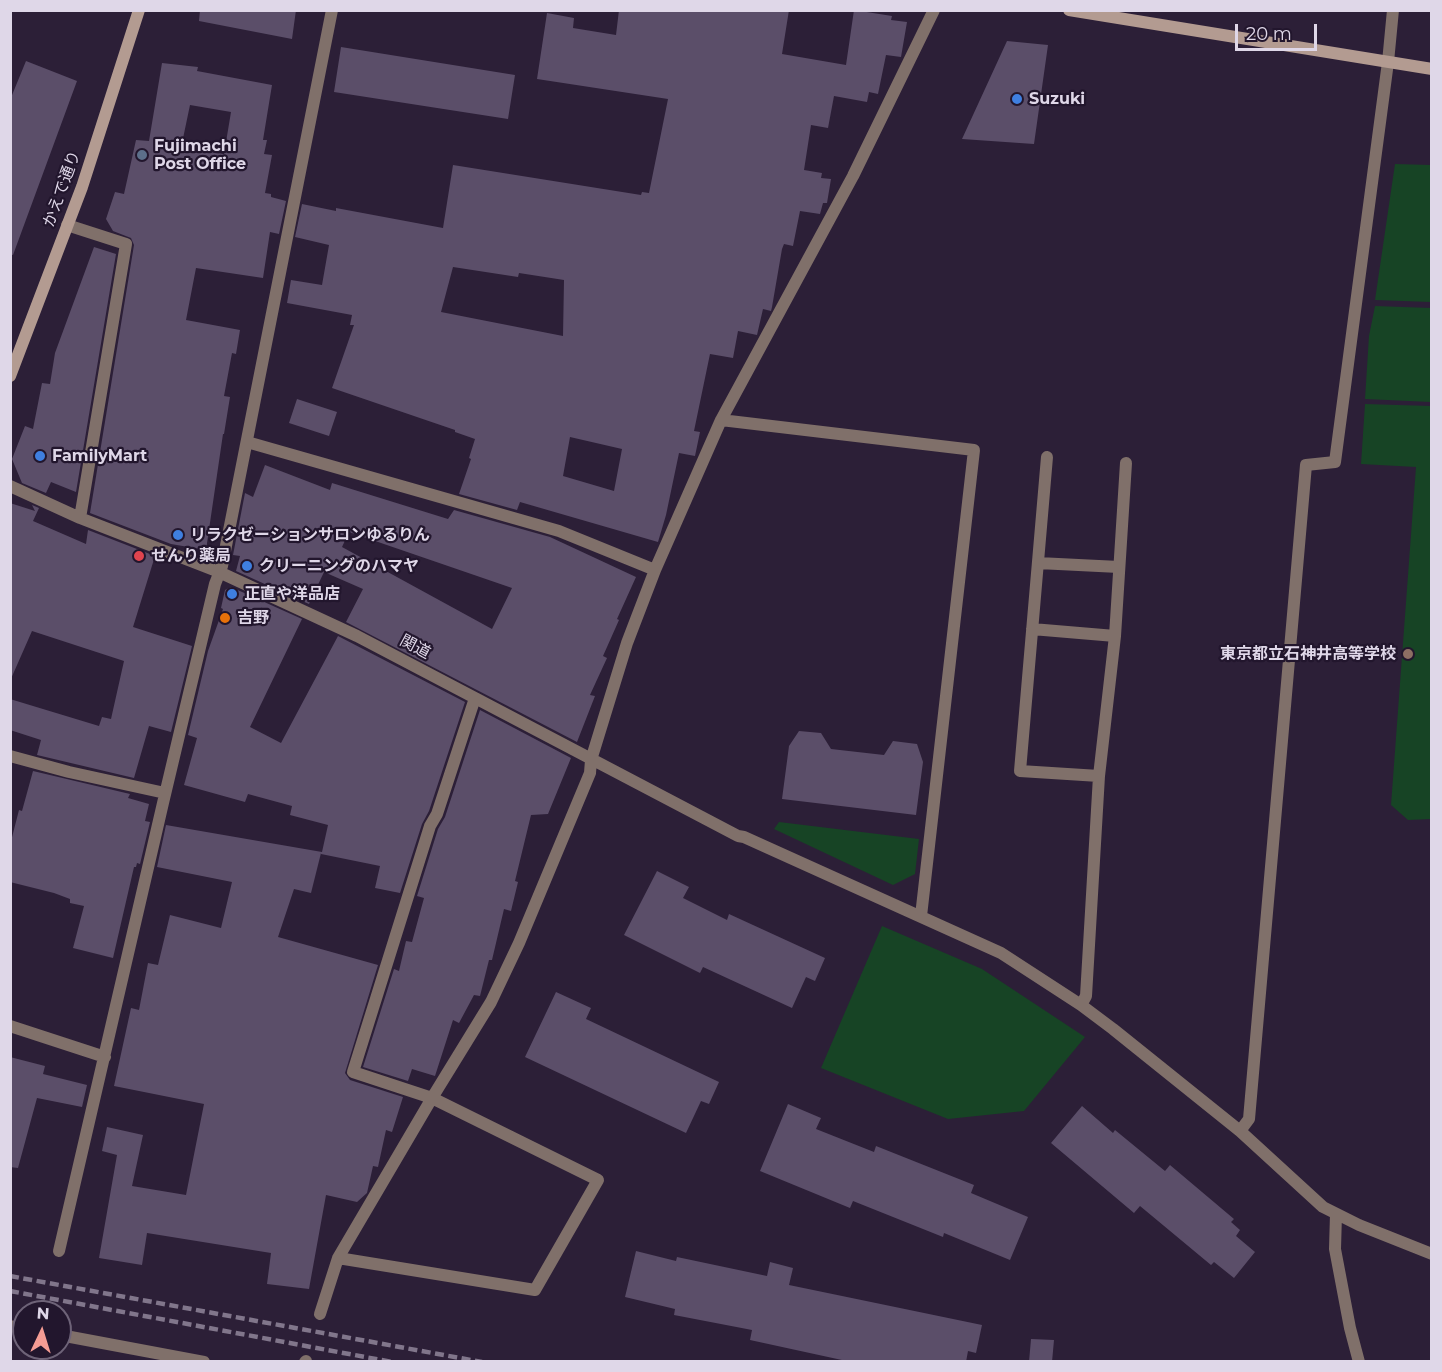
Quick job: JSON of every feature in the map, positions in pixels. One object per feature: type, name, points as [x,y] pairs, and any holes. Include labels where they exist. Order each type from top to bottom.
[{"type":"street","name":"かえで通り","points":[[10,376],[82,187],[139,10]]},
{"type":"street","points":[[59,1251],[165,793],[219,573],[332,10]]},
{"type":"street","points":[[320,1314],[338,1258],[491,1002],[519,943],[590,773],[591,760],[627,644],[654,570],[721,420],[853,176],[934,10]]},
{"type":"street","points":[[1069,10],[1431,69]]},
{"type":"street","points":[[1240,1131],[1249,1119],[1306,465],[1335,462],[1393,10]]},
{"type":"street","points":[[67,225],[126,244],[80,518]]},
{"type":"street","points":[[721,420],[974,450],[921,916]]},
{"type":"street","points":[[247,442],[559,531],[654,570]]},
{"type":"street","points":[[1047,457],[1020,771],[1099,776]]},
{"type":"street","points":[[1081,1005],[1086,996],[1099,776],[1115,636],[1126,463]]},
{"type":"street","name":"関道","points":[[10,486],[80,518],[219,573],[357,636],[738,836],[1001,953],[1081,1005],[1240,1131],[1323,1207],[1431,1254]]},
{"type":"street","points":[[1038,563],[1119,567]]},
{"type":"street","points":[[1032,629],[1115,636]]},
{"type":"street","points":[[338,1258],[535,1290],[598,1180],[432,1098],[353,1072],[430,826],[437,814],[475,698]]},
{"type":"street","points":[[10,756],[69,772],[165,793]]},
{"type":"street","points":[[10,1026],[105,1057]]},
{"type":"street","points":[[1336,1214],[1335,1249],[1359,1362]]},
{"type":"street","points":[[72,1337],[204,1362]]},
{"type":"green space","points":[[1395,164],[1431,165],[1431,302],[1375,300]]},
{"type":"green space","points":[[1375,306],[1431,308],[1431,402],[1365,399],[1369,336]]},
{"type":"green space","points":[[1365,404],[1431,406],[1431,819],[1408,820],[1391,805],[1416,467],[1361,464]]},
{"type":"green space","points":[[779,822],[919,839],[915,874],[893,885],[774,829]]},
{"type":"green space","points":[[882,926],[982,969],[1085,1037],[1024,1111],[948,1119],[821,1068]]},
{"type":"building","points":[[200,10],[296,10],[292,39],[199,21]]},
{"type":"building","points":[[619,10],[789,10],[782,54],[846,65],[854,10],[892,16],[891,20],[907,22],[901,57],[886,55],[878,94],[869,92],[867,102],[834,96],[828,128],[811,125],[804,170],[822,173],[821,178],[831,179],[827,203],[823,203],[820,214],[800,211],[793,246],[784,244],[782,249],[771,311],[763,309],[757,335],[738,331],[733,358],[710,354],[694,431],[700,432],[695,456],[679,453],[658,542],[520,502],[517,510],[459,494],[475,439],[332,388],[354,325],[350,325],[352,315],[287,303],[291,280],[322,285],[329,245],[295,237],[302,204],[443,228],[453,165],[641,195],[642,192],[649,193],[668,99],[537,79],[547,13],[574,18],[573,28],[616,35]],"holes":[[[453,267],[518,277],[519,273],[564,280],[563,336],[441,312]],[[570,437],[622,449],[614,491],[563,476]]]},
{"type":"building","points":[[1007,41],[1048,45],[1034,144],[962,139]]},
{"type":"building","points":[[341,47],[515,75],[508,119],[334,92]]},
{"type":"building","points":[[26,61],[77,81],[13,255],[10,254],[10,100]]},
{"type":"building","points":[[162,63],[198,67],[197,71],[272,85],[263,140],[267,140],[264,154],[272,155],[265,193],[286,201],[279,234],[270,232],[263,278],[196,268],[186,320],[240,330],[236,354],[232,353],[224,396],[230,397],[206,550],[171,544],[90,513],[134,245],[131,238],[113,231],[106,219],[115,192],[124,194],[136,140],[149,141]],"holes":[[[190,105],[231,112],[224,154],[181,148]]]},
{"type":"building","points":[[94,247],[116,254],[76,492],[51,482],[46,493],[22,483],[12,459],[25,426],[33,429],[42,383],[50,384],[55,353]]},
{"type":"building","points":[[297,399],[337,412],[329,436],[289,423]]},
{"type":"building","points":[[265,465],[330,490],[332,483],[448,519],[454,510],[550,537],[636,577],[603,656],[607,658],[590,695],[595,696],[577,742],[346,622],[363,589],[324,572],[309,604],[236,571],[240,556],[233,555],[245,493],[253,497]],"holes":[[[349,532],[512,588],[492,629],[342,547]]]},
{"type":"building","points":[[10,503],[35,511],[32,505],[39,508],[33,521],[86,544],[88,530],[155,556],[133,627],[192,646],[171,732],[149,726],[134,778],[37,755],[41,740],[10,730],[10,699],[99,726],[102,717],[111,719],[124,661],[32,631],[10,681]]},
{"type":"building","points":[[231,587],[302,619],[250,727],[281,743],[338,636],[465,702],[400,893],[375,888],[380,866],[321,853],[311,893],[294,889],[278,937],[378,965],[345,1073],[350,1080],[403,1097],[392,1132],[386,1130],[378,1167],[373,1166],[367,1193],[357,1202],[326,1195],[309,1289],[267,1284],[271,1253],[147,1233],[142,1265],[99,1258],[117,1155],[102,1151],[107,1127],[143,1135],[132,1186],[186,1195],[204,1104],[114,1086],[131,1008],[139,1010],[148,963],[158,965],[170,915],[221,928],[232,882],[157,867],[166,825],[322,852],[328,825],[290,815],[292,806],[248,794],[245,802],[184,785],[197,738],[188,735],[208,651],[223,609],[221,608],[225,590]]},
{"type":"building","points":[[480,710],[571,758],[548,814],[531,815],[515,881],[518,882],[511,911],[504,909],[492,960],[489,960],[480,996],[474,995],[459,1023],[453,1020],[435,1076],[412,1069],[408,1081],[363,1067],[394,969],[399,971],[406,941],[412,942],[424,898],[417,896]]},
{"type":"building","points":[[799,731],[821,733],[831,749],[884,755],[893,741],[917,744],[923,762],[916,815],[782,799],[789,746]]},
{"type":"building","points":[[33,771],[130,794],[128,798],[149,804],[145,821],[150,822],[140,864],[137,863],[134,867],[113,958],[73,948],[84,906],[70,903],[70,899],[54,893],[10,882],[10,845]]},
{"type":"building","points":[[657,871],[689,887],[683,898],[727,920],[729,914],[825,958],[815,981],[806,977],[792,1008],[703,967],[700,973],[624,935]]},
{"type":"building","points":[[556,992],[591,1008],[586,1019],[719,1082],[709,1104],[701,1101],[686,1133],[525,1057]]},
{"type":"building","points":[[10,1057],[45,1066],[43,1074],[87,1085],[82,1107],[37,1098],[18,1168],[10,1167]]},
{"type":"building","points":[[788,1104],[821,1118],[816,1129],[874,1152],[876,1146],[974,1185],[971,1193],[1028,1217],[1010,1260],[944,1233],[943,1237],[853,1201],[850,1208],[760,1171]]},
{"type":"building","points":[[1082,1106],[1113,1133],[1115,1130],[1165,1171],[1170,1165],[1234,1219],[1231,1222],[1240,1230],[1236,1236],[1255,1252],[1234,1278],[1214,1262],[1211,1265],[1140,1206],[1134,1213],[1051,1143]]},
{"type":"building","points":[[636,1251],[676,1261],[677,1257],[767,1276],[770,1262],[793,1268],[789,1285],[982,1325],[976,1353],[968,1351],[966,1362],[851,1362],[750,1340],[752,1330],[674,1315],[675,1309],[625,1297]]},
{"type":"building","points":[[1031,1339],[1054,1340],[1052,1362],[1029,1362]]},
{"type":"railway","points":[[10,1276],[482,1362]]},
{"type":"railway","points":[[10,1291],[392,1362]]},
{"type":"place","name":"Suzuki","points":[[1017,99]]},
{"type":"place","name":"Fujimachi Post Office","points":[[142,155]]},
{"type":"place","name":"FamilyMart","points":[[40,456]]},
{"type":"place","name":"リラクゼーションサロンゆるりん","points":[[178,535]]},
{"type":"place","name":"せんり薬局","points":[[139,556]]},
{"type":"place","name":"クリーニングのハマヤ","points":[[247,566]]},
{"type":"place","name":"正直や洋品店","points":[[232,594]]},
{"type":"place","name":"吉野","points":[[225,618]]},
{"type":"place","name":"東京都立石神井高等学校","points":[[1408,654]]}]
